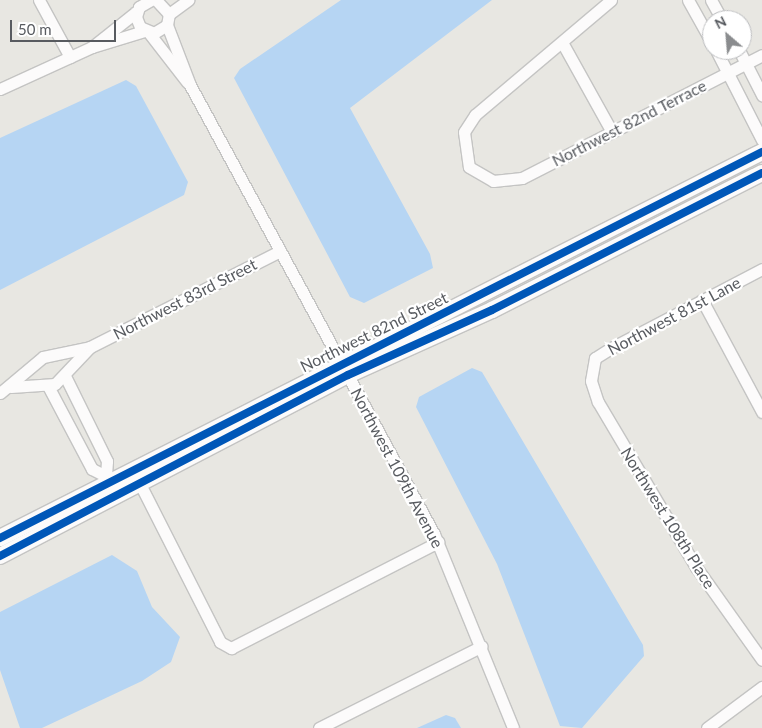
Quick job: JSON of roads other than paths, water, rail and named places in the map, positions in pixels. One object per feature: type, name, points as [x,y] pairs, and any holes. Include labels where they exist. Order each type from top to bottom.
[{"type":"street","points":[[39,0],[70,57]]},
{"type":"street","points":[[92,47],[137,6],[158,0]]},
{"type":"street","name":"Northwest 109th Avenue","points":[[158,0],[168,20],[190,85],[438,542],[482,646],[513,728]]},
{"type":"street","points":[[0,89],[92,47],[146,32],[168,20],[188,0]]},
{"type":"street","points":[[612,0],[563,44],[612,132]]},
{"type":"street","points":[[688,0],[702,25]]},
{"type":"street","name":"Northwest 109th Avenue","points":[[137,6],[146,32],[190,85]]},
{"type":"street","name":"Northwest 82nd Terrace","points":[[563,44],[475,115],[464,132],[469,166],[493,181],[522,178],[762,55]]},
{"type":"street","points":[[721,60],[762,140]]},
{"type":"street","points":[[744,60],[762,95]]},
{"type":"street","name":"Northwest 82nd Street","points":[[0,538],[344,369],[762,152]]},
{"type":"street","name":"Northwest 82nd Street","points":[[0,556],[110,485],[140,484],[344,369],[492,310],[762,173]]},
{"type":"street","name":"Northwest 83rd Street","points":[[5,390],[20,371],[43,357],[90,347],[280,251]]},
{"type":"street","name":"Northwest 81st Lane","points":[[591,368],[596,358],[611,348],[762,269]]},
{"type":"street","points":[[702,300],[762,412]]},
{"type":"street","name":"Northwest 83rd Street","points":[[5,390],[48,386],[65,376],[90,347]]},
{"type":"street","name":"Northwest 108th Place","points":[[591,368],[598,402],[696,566],[762,660]]},
{"type":"street","points":[[65,376],[107,461],[110,485]]},
{"type":"street","points":[[48,386],[92,469],[110,485]]},
{"type":"street","points":[[140,484],[220,642],[231,648],[438,542]]},
{"type":"street","points":[[319,728],[482,646]]},
{"type":"street","points":[[707,728],[762,686]]},
{"type":"water","points":[[341,0],[492,0],[350,108],[430,254],[433,268],[364,303],[350,297],[234,78],[240,69]]},
{"type":"water","points":[[126,80],[136,86],[188,182],[184,195],[0,290],[0,138]]},
{"type":"water","points":[[472,368],[482,372],[643,645],[644,656],[582,728],[560,726],[497,564],[416,407],[419,397]]},
{"type":"water","points":[[112,555],[137,571],[152,607],[180,637],[171,662],[142,681],[42,728],[20,728],[0,670],[0,612]]},
{"type":"water","points":[[446,715],[455,718],[461,728],[417,728]]}]
